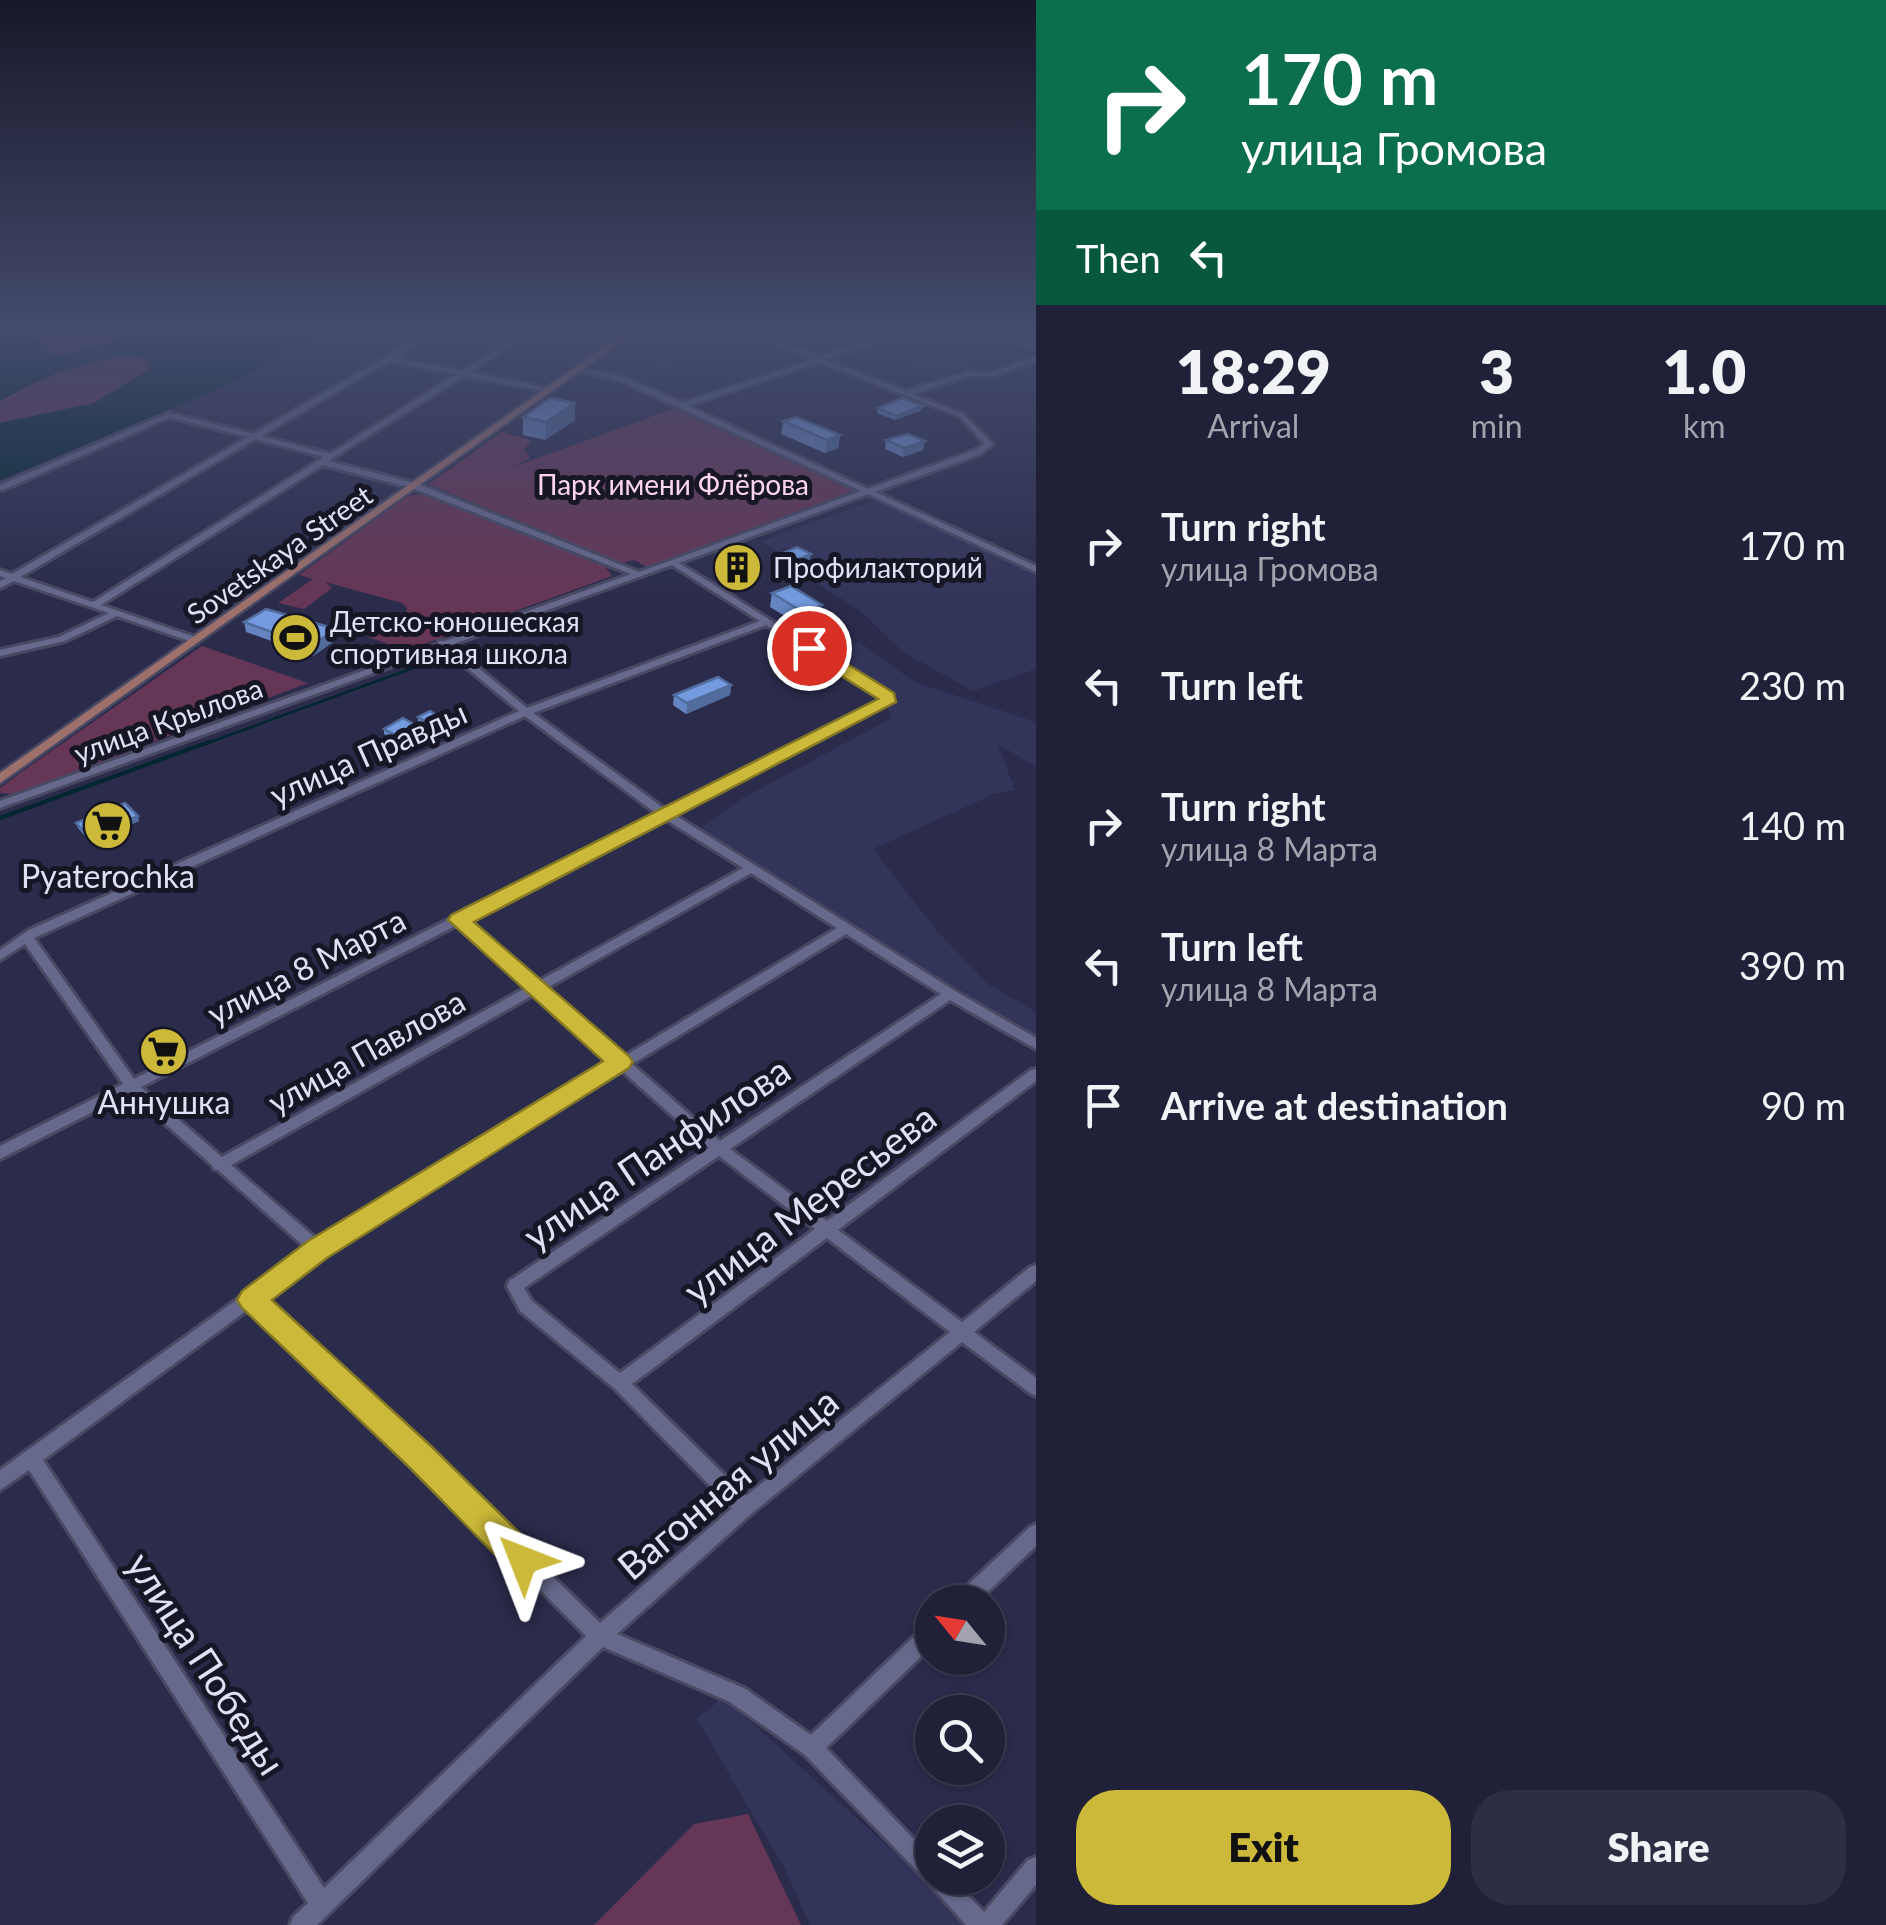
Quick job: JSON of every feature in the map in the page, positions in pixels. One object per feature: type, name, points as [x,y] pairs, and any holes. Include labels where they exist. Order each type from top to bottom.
[{"type":"main road","name":"Sovetskaya Street","points":[[0,779],[507,421]]},
{"type":"street","points":[[0,488],[158,421]]},
{"type":"street","points":[[187,421],[415,486],[637,574]]},
{"type":"street","points":[[0,585],[281,421]]},
{"type":"street","points":[[96,604],[386,421]]},
{"type":"street","points":[[715,421],[1036,569]]},
{"type":"street","name":"улица Крылова","points":[[4,802],[989,444],[962,421]]},
{"type":"street","name":"улица 8 Марта","points":[[0,1154],[887,702],[888,697],[672,562]]},
{"type":"street","points":[[0,573],[195,640]]},
{"type":"street","points":[[0,653],[62,639],[116,613]]},
{"type":"street","name":"улица Правды","points":[[0,956],[33,933],[526,712],[767,621]]},
{"type":"street","points":[[442,643],[526,712],[665,813],[950,994],[1036,1044]]},
{"type":"street","name":"улица Павлова","points":[[219,1165],[750,869]]},
{"type":"street","points":[[458,920],[719,1148],[1036,1388]]},
{"type":"street","points":[[0,1481],[318,1249],[846,928]]},
{"type":"street","points":[[28,939],[132,1088],[318,1249]]},
{"type":"street","name":"улица Панфилова","points":[[745,1508],[620,1384],[526,1306],[515,1286],[950,994]]},
{"type":"street","name":"улица Мересьева","points":[[620,1384],[1036,1074]]},
{"type":"street","name":"Вагонная улица","points":[[300,1925],[600,1636],[745,1508],[1036,1272]]},
{"type":"street","points":[[252,1300],[421,1458],[600,1636],[737,1694],[812,1748],[915,1854]]},
{"type":"street","name":"улица Победы","points":[[33,1460],[322,1904]]},
{"type":"street","points":[[982,1585],[1036,1534]]},
{"type":"street","points":[[812,1748],[915,1649]]},
{"type":"street","points":[[955,1895],[984,1925],[1036,1868]]},
{"type":"shaded area","points":[[10,421],[142,421],[0,480],[0,423]]},
{"type":"shaded area","points":[[882,498],[1036,570],[1036,669],[973,691],[903,652],[858,609],[814,582],[797,565],[811,558],[790,547],[778,551],[761,541]]},
{"type":"shaded area","points":[[859,642],[915,682],[1036,722],[1036,767],[998,744],[1015,790],[994,794],[873,849],[936,930],[988,984],[1036,1012],[1036,1038],[896,956],[700,828],[743,798],[892,718],[884,700],[891,696],[831,649]]},
{"type":"shaded area","points":[[723,1697],[915,1871],[915,1895],[942,1895],[975,1925],[810,1925],[786,1871],[697,1719]]},
{"type":"green space","name":"Парк имени Флёрова","points":[[640,421],[714,421],[865,489],[647,567],[634,560],[622,563],[428,484],[502,432],[531,440],[524,450],[530,458],[513,467]]},
{"type":"green space","points":[[422,494],[604,565],[612,576],[419,646],[388,644],[368,637],[405,616],[407,608],[402,603],[325,582],[332,588],[304,609],[278,603],[313,579],[299,575],[408,496]]},
{"type":"green space","points":[[202,646],[308,683],[15,794],[0,793],[0,788],[20,773]]},
{"type":"green space","points":[[748,1814],[801,1925],[594,1925],[694,1824]]},
{"type":"building","points":[[783,421],[805,421],[840,435],[827,440]]},
{"type":"building","points":[[907,434],[925,441],[904,448],[886,440]]},
{"type":"building","points":[[797,547],[811,554],[799,559],[785,552]]},
{"type":"building","points":[[742,548],[753,554],[740,559],[729,553]]},
{"type":"building","points":[[791,586],[822,605],[803,612],[772,593]]},
{"type":"building","points":[[266,609],[336,629],[311,646],[244,622]]},
{"type":"building","points":[[718,677],[731,685],[687,703],[674,695]]},
{"type":"building","points":[[430,711],[440,717],[428,723],[418,717]]},
{"type":"building","points":[[403,718],[417,726],[397,736],[384,729]]},
{"type":"building","name":"Pyaterochka","points":[[125,803],[138,816],[88,836],[76,823]]},
{"type":"building","points":[[168,1030],[176,1039],[153,1051],[146,1041]]},
{"type":"waterway","points":[[202,745],[446,656]]},
{"type":"waterway","points":[[0,818],[209,742]]},
{"type":"place","name":"Профилакторий","points":[[738,567]]},
{"type":"place","name":"Детско-юношеская спортивная школа","points":[[295,637]]},
{"type":"place","name":"Pyaterochka","points":[[108,825]]},
{"type":"place","name":"Аннушка","points":[[164,1051]]},
{"type":"route","points":[[523,1560],[252,1300],[318,1249],[620,1062],[458,920],[887,702],[888,697],[809,648]]}]
